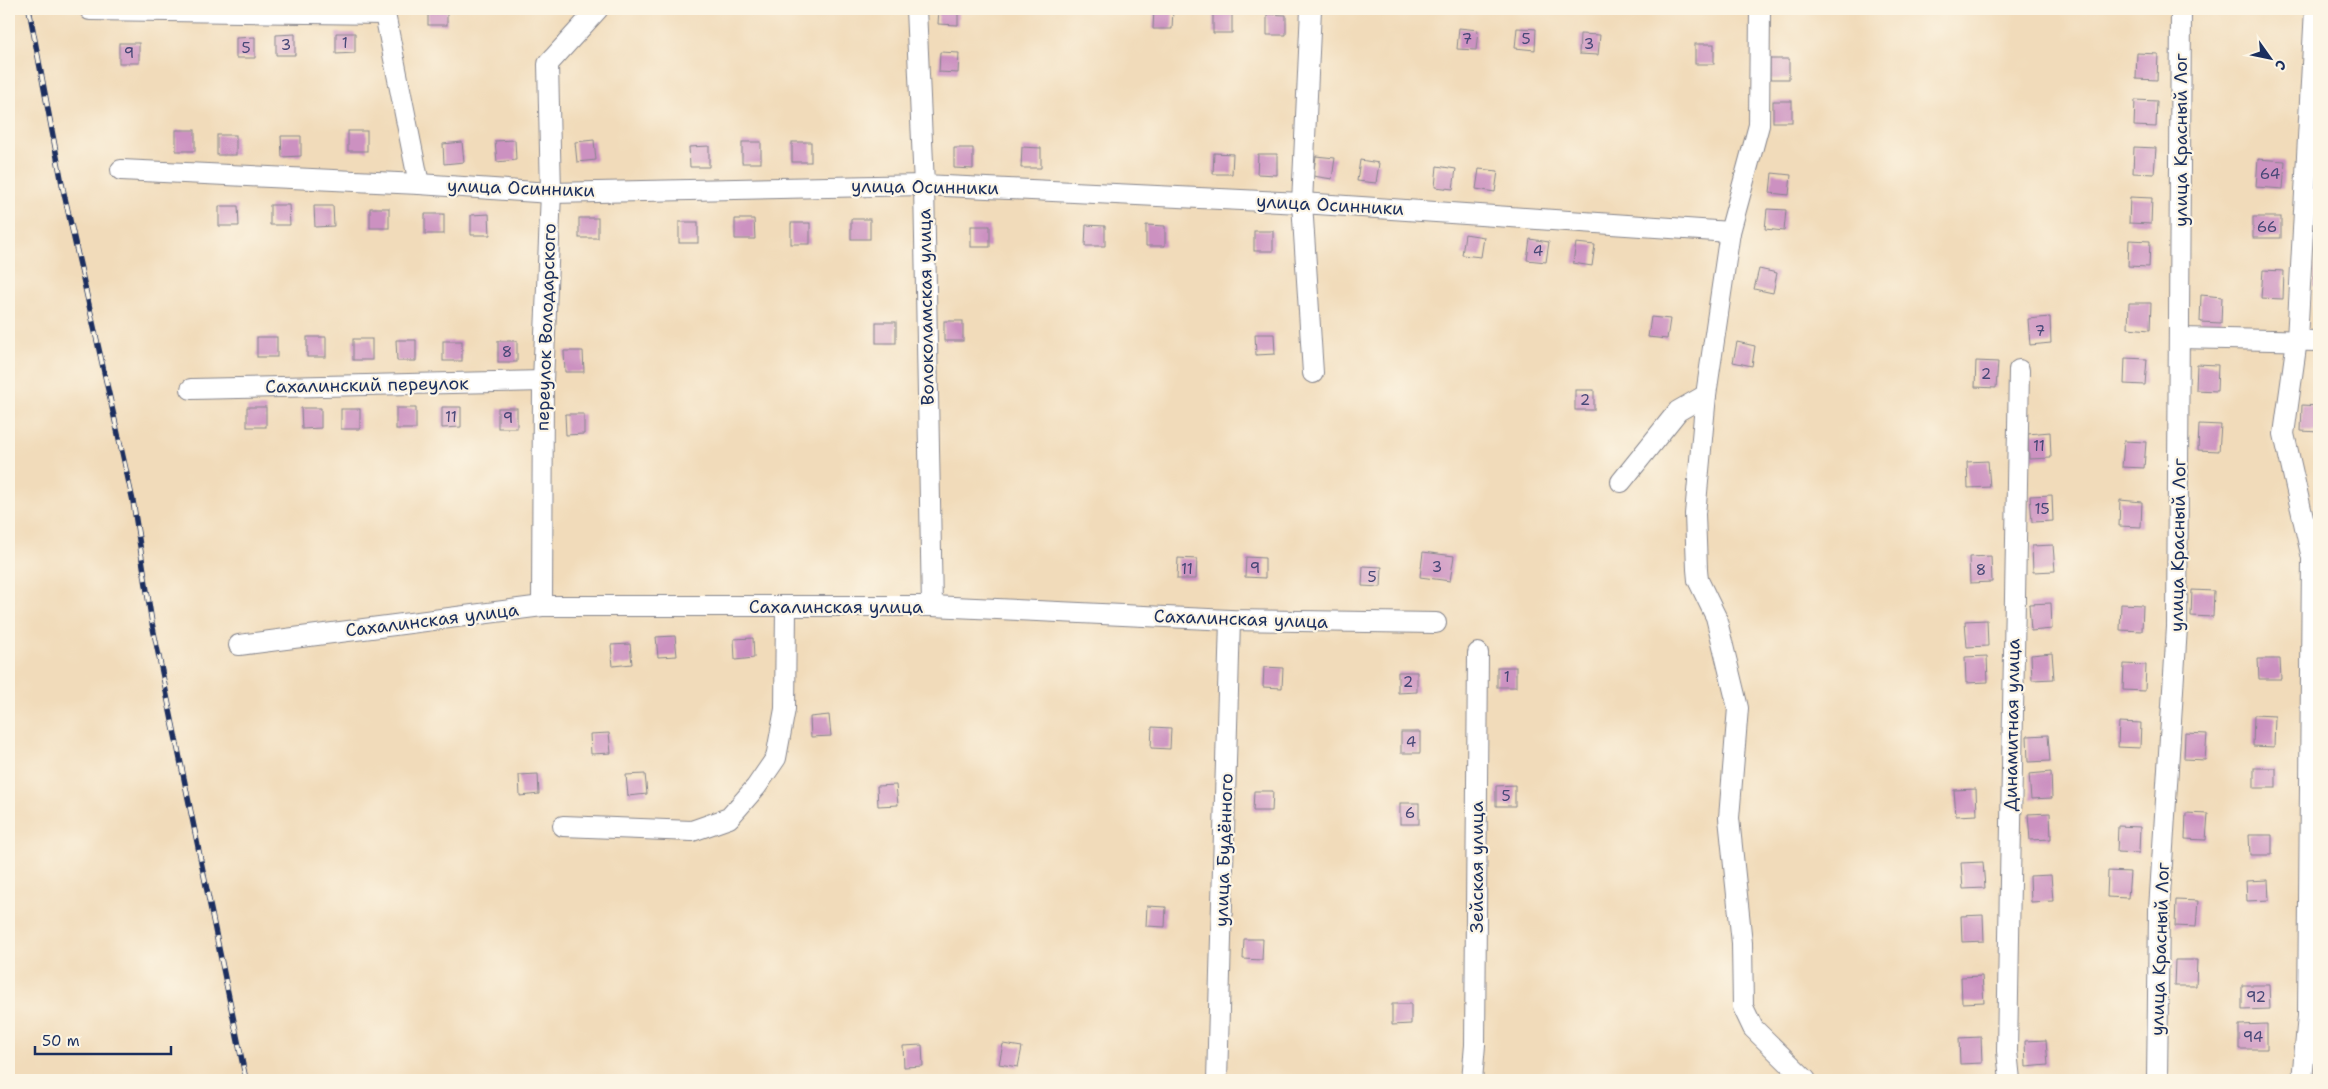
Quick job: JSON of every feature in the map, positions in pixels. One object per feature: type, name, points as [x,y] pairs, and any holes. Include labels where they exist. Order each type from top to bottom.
[{"type":"street","name":"переулок Володарского","points":[[542,606],[543,381],[551,192],[548,64],[598,9]]},
{"type":"street","name":"Волоколамская улица","points":[[916,9],[924,184],[932,606]]},
{"type":"street","points":[[1311,9],[1302,203],[1313,373]]},
{"type":"street","points":[[1760,9],[1759,125],[1730,232],[1706,395],[1695,514],[1697,569],[1698,580],[1716,617],[1738,708],[1729,818],[1742,942],[1743,1007],[1753,1028],[1806,1080]]},
{"type":"street","name":"улица Красный Лог","points":[[2157,1080],[2159,910],[2177,627],[2182,9]]},
{"type":"street","points":[[2302,1080],[2308,1016],[2312,558],[2284,434],[2297,340],[2315,9]]},
{"type":"street","points":[[90,10],[386,11],[420,184]]},
{"type":"street","name":"улица Осинники","points":[[120,170],[551,192],[924,184],[1302,203],[1730,232]]},
{"type":"street","points":[[2180,338],[2319,341]]},
{"type":"street","name":"Динамитная улица","points":[[2010,1080],[2008,1050],[2019,370]]},
{"type":"street","name":"Сахалинский переулок","points":[[191,389],[543,381]]},
{"type":"street","points":[[1621,482],[1678,411],[1706,395]]},
{"type":"street","name":"Сахалинская улица","points":[[239,645],[542,606],[786,608],[932,606],[1230,620],[1436,623]]},
{"type":"street","points":[[563,826],[692,831],[729,818],[756,787],[776,758],[785,710],[786,608]]},
{"type":"street","name":"улица Будённого","points":[[1217,1080],[1230,620]]},
{"type":"street","name":"Зейская улица","points":[[1472,1080],[1475,1045],[1478,653]]},
{"type":"building","points":[[428,9],[447,9],[447,25],[428,25]]},
{"type":"building","points":[[939,9],[958,9],[958,25],[938,24]]},
{"type":"building","points":[[1154,9],[1173,9],[1172,29],[1153,29]]},
{"type":"building","points":[[1213,12],[1232,13],[1232,33],[1213,33]]},
{"type":"building","points":[[1267,14],[1286,15],[1286,35],[1267,35]]},
{"type":"building","points":[[1459,28],[1478,30],[1476,50],[1457,49]]},
{"type":"building","points":[[1517,28],[1536,29],[1535,50],[1515,48]]},
{"type":"building","points":[[336,33],[355,33],[355,53],[336,54]]},
{"type":"building","points":[[295,34],[295,55],[276,55],[276,35]]},
{"type":"building","points":[[1580,34],[1600,35],[1598,55],[1579,54]]},
{"type":"building","points":[[255,37],[255,58],[236,58],[236,38]]},
{"type":"building","points":[[119,43],[139,43],[139,63],[119,63]]},
{"type":"building","points":[[1695,44],[1714,44],[1714,64],[1695,64]]},
{"type":"building","points":[[940,52],[959,53],[958,73],[939,72]]},
{"type":"building","points":[[2137,53],[2158,54],[2157,80],[2136,79]]},
{"type":"building","points":[[1770,59],[1789,59],[1789,79],[1770,79]]},
{"type":"building","points":[[2135,100],[2157,101],[2156,127],[2134,126]]},
{"type":"building","points":[[1773,101],[1792,101],[1792,122],[1773,122]]},
{"type":"building","points":[[176,130],[195,130],[195,151],[176,151]]},
{"type":"building","points":[[348,131],[367,131],[367,151],[348,151]]},
{"type":"building","points":[[217,135],[236,135],[236,155],[217,155]]},
{"type":"building","points":[[281,136],[301,136],[301,156],[282,157]]},
{"type":"building","points":[[515,140],[516,160],[497,162],[495,141]]},
{"type":"building","points":[[594,140],[596,160],[577,162],[575,142]]},
{"type":"building","points":[[462,142],[464,162],[444,164],[443,144]]},
{"type":"building","points":[[742,142],[761,142],[761,163],[742,163]]},
{"type":"building","points":[[792,142],[811,142],[811,162],[792,162]]},
{"type":"building","points":[[709,146],[709,167],[690,167],[689,147]]},
{"type":"building","points":[[1022,147],[1041,148],[1041,168],[1021,168]]},
{"type":"building","points":[[2134,147],[2156,148],[2154,174],[2133,173]]},
{"type":"building","points":[[954,148],[973,148],[973,169],[954,168]]},
{"type":"building","points":[[1214,153],[1233,154],[1232,174],[1213,174]]},
{"type":"building","points":[[1258,154],[1277,154],[1277,175],[1257,174]]},
{"type":"building","points":[[1316,156],[1335,158],[1332,179],[1313,176]]},
{"type":"building","points":[[2258,159],[2285,161],[2283,189],[2256,187]]},
{"type":"building","points":[[1360,160],[1379,163],[1376,183],[1357,181]]},
{"type":"building","points":[[1437,166],[1456,169],[1453,189],[1435,187]]},
{"type":"building","points":[[1479,169],[1498,171],[1495,192],[1476,189]]},
{"type":"building","points":[[1772,173],[1791,175],[1789,195],[1770,193]]},
{"type":"building","points":[[2130,197],[2152,198],[2151,224],[2129,223]]},
{"type":"building","points":[[270,205],[289,205],[290,225],[270,225]]},
{"type":"building","points":[[219,206],[238,206],[239,226],[219,226]]},
{"type":"building","points":[[314,206],[333,206],[334,226],[315,227]]},
{"type":"building","points":[[370,208],[389,208],[389,228],[370,228]]},
{"type":"building","points":[[1767,209],[1786,210],[1784,231],[1765,229]]},
{"type":"building","points":[[425,214],[444,214],[444,234],[425,234]]},
{"type":"building","points":[[489,214],[490,235],[471,235],[471,215]]},
{"type":"building","points":[[2253,217],[2281,217],[2281,238],[2253,238]]},
{"type":"building","points":[[579,218],[598,218],[598,238],[579,238]]},
{"type":"building","points":[[735,219],[754,219],[755,239],[735,239]]},
{"type":"building","points":[[851,219],[870,219],[870,239],[851,239]]},
{"type":"building","points":[[679,222],[698,222],[698,243],[679,243]]},
{"type":"building","points":[[791,223],[810,223],[810,244],[791,244]]},
{"type":"building","points":[[1086,225],[1105,226],[1105,246],[1085,246]]},
{"type":"building","points":[[1146,225],[1165,226],[1165,246],[1146,246]]},
{"type":"building","points":[[971,226],[990,226],[990,247],[971,247]]},
{"type":"building","points":[[1254,231],[1273,231],[1273,251],[1254,251]]},
{"type":"building","points":[[1465,234],[1484,237],[1481,257],[1462,255]]},
{"type":"building","points":[[1530,239],[1549,242],[1546,262],[1527,260]]},
{"type":"building","points":[[2129,240],[2150,241],[2149,267],[2128,266]]},
{"type":"building","points":[[1576,243],[1595,245],[1592,266],[1573,263]]},
{"type":"building","points":[[2315,261],[2319,261],[2319,287],[2314,287]]},
{"type":"building","points":[[1759,269],[1777,273],[1773,293],[1754,289]]},
{"type":"building","points":[[2263,270],[2284,271],[2283,299],[2261,298]]},
{"type":"building","points":[[2201,295],[2222,297],[2221,323],[2200,322]]},
{"type":"building","points":[[2129,303],[2151,303],[2150,330],[2128,328]]},
{"type":"building","points":[[1651,317],[1670,319],[1667,339],[1648,337]]},
{"type":"building","points":[[2050,317],[2051,343],[2030,345],[2028,319]]},
{"type":"building","points":[[944,321],[963,321],[963,341],[944,341]]},
{"type":"building","points":[[876,322],[896,322],[896,343],[876,343]]},
{"type":"building","points":[[1255,334],[1274,334],[1275,354],[1256,355]]},
{"type":"building","points":[[257,337],[277,337],[277,357],[257,357]]},
{"type":"building","points":[[307,337],[326,337],[326,357],[307,357]]},
{"type":"building","points":[[353,339],[372,339],[372,360],[353,360]]},
{"type":"building","points":[[396,340],[416,340],[416,361],[397,361]]},
{"type":"building","points":[[443,341],[462,341],[462,361],[443,361]]},
{"type":"building","points":[[498,341],[517,341],[517,362],[498,362]]},
{"type":"building","points":[[1737,342],[1755,346],[1752,366],[1733,362]]},
{"type":"building","points":[[564,351],[583,351],[584,372],[565,372]]},
{"type":"building","points":[[2125,358],[2147,359],[2145,385],[2124,384]]},
{"type":"building","points":[[1976,361],[1998,362],[1996,388],[1975,387]]},
{"type":"building","points":[[2197,364],[2218,365],[2217,391],[2196,390]]},
{"type":"building","points":[[1575,390],[1594,390],[1594,410],[1575,410]]},
{"type":"building","points":[[2302,405],[2319,406],[2319,432],[2301,431]]},
{"type":"building","points":[[247,407],[266,407],[266,427],[247,427]]},
{"type":"building","points":[[442,407],[461,407],[461,427],[442,428]]},
{"type":"building","points":[[301,408],[321,408],[321,428],[302,429]]},
{"type":"building","points":[[396,408],[416,408],[416,429],[396,429]]},
{"type":"building","points":[[498,408],[517,408],[517,428],[498,428]]},
{"type":"building","points":[[341,409],[360,409],[360,429],[341,429]]},
{"type":"building","points":[[565,414],[584,414],[584,434],[566,435]]},
{"type":"building","points":[[2199,424],[2221,425],[2219,451],[2198,450]]},
{"type":"building","points":[[2050,432],[2051,458],[2029,459],[2028,434]]},
{"type":"building","points":[[2124,441],[2146,442],[2144,468],[2122,467]]},
{"type":"building","points":[[1988,461],[1990,487],[1968,488],[1967,462]]},
{"type":"building","points":[[2052,495],[2053,521],[2032,522],[2030,496]]},
{"type":"building","points":[[2120,500],[2142,502],[2141,527],[2119,526]]},
{"type":"building","points":[[2053,545],[2055,571],[2033,572],[2032,546]]},
{"type":"building","points":[[1423,552],[1454,556],[1450,581],[1420,577]]},
{"type":"building","points":[[1991,556],[1992,582],[1970,583],[1969,557]]},
{"type":"building","points":[[1246,557],[1265,558],[1265,578],[1245,577]]},
{"type":"building","points":[[1178,558],[1197,559],[1196,579],[1177,579]]},
{"type":"building","points":[[1363,566],[1382,567],[1381,587],[1362,586]]},
{"type":"building","points":[[2192,590],[2214,591],[2213,617],[2191,616]]},
{"type":"building","points":[[2051,603],[2052,629],[2031,631],[2029,604]]},
{"type":"building","points":[[2121,604],[2143,605],[2142,631],[2120,630]]},
{"type":"building","points":[[1987,620],[1988,646],[1967,647],[1965,621]]},
{"type":"building","points":[[675,636],[677,656],[658,657],[656,637]]},
{"type":"building","points":[[753,638],[754,658],[735,660],[734,639]]},
{"type":"building","points":[[630,644],[632,664],[613,666],[611,645]]},
{"type":"building","points":[[2052,653],[2054,679],[2032,680],[2031,655]]},
{"type":"building","points":[[1987,656],[1988,682],[1966,683],[1965,657]]},
{"type":"building","points":[[2258,659],[2280,659],[2281,679],[2259,679]]},
{"type":"building","points":[[2124,664],[2146,665],[2145,691],[2123,690]]},
{"type":"building","points":[[1264,667],[1283,668],[1282,688],[1263,687]]},
{"type":"building","points":[[1497,667],[1516,667],[1516,687],[1497,687]]},
{"type":"building","points":[[1398,672],[1417,672],[1417,692],[1398,693]]},
{"type":"building","points":[[829,715],[831,736],[811,737],[810,717]]},
{"type":"building","points":[[2254,715],[2275,716],[2274,747],[2253,746]]},
{"type":"building","points":[[2119,722],[2141,723],[2140,748],[2118,747]]},
{"type":"building","points":[[1152,727],[1171,728],[1170,749],[1151,748]]},
{"type":"building","points":[[1401,732],[1420,732],[1420,753],[1401,753]]},
{"type":"building","points":[[609,733],[611,753],[591,754],[590,734]]},
{"type":"building","points":[[2185,733],[2207,734],[2205,760],[2184,759]]},
{"type":"building","points":[[2048,735],[2050,761],[2028,762],[2027,736]]},
{"type":"building","points":[[2254,768],[2276,768],[2276,788],[2254,788]]},
{"type":"building","points":[[2051,772],[2052,798],[2031,799],[2029,774]]},
{"type":"building","points":[[538,774],[539,794],[520,796],[519,775]]},
{"type":"building","points":[[645,774],[647,794],[628,796],[626,775]]},
{"type":"building","points":[[896,785],[898,805],[878,806],[877,786]]},
{"type":"building","points":[[1515,785],[1515,806],[1496,806],[1496,786]]},
{"type":"building","points":[[1976,789],[1977,815],[1956,816],[1954,790]]},
{"type":"building","points":[[1254,791],[1273,791],[1272,811],[1253,811]]},
{"type":"building","points":[[1400,803],[1419,803],[1419,824],[1400,824]]},
{"type":"building","points":[[2050,813],[2051,839],[2030,840],[2028,814]]},
{"type":"building","points":[[2186,813],[2208,814],[2206,840],[2185,839]]},
{"type":"building","points":[[2118,826],[2140,827],[2139,853],[2117,852]]},
{"type":"building","points":[[2249,835],[2272,835],[2272,855],[2250,855]]},
{"type":"building","points":[[1983,862],[1985,888],[1963,889],[1961,863]]},
{"type":"building","points":[[2108,871],[2130,872],[2128,898],[2107,897]]},
{"type":"building","points":[[2051,875],[2053,901],[2031,902],[2030,876]]},
{"type":"building","points":[[2268,880],[2269,900],[2247,901],[2246,881]]},
{"type":"building","points":[[2176,900],[2198,901],[2196,927],[2175,926]]},
{"type":"building","points":[[1147,906],[1166,907],[1165,927],[1146,926]]},
{"type":"building","points":[[1983,915],[1984,941],[1962,942],[1961,916]]},
{"type":"building","points":[[1244,939],[1263,939],[1262,960],[1243,959]]},
{"type":"building","points":[[2175,960],[2197,960],[2196,986],[2174,986]]},
{"type":"building","points":[[1982,976],[1984,1002],[1962,1003],[1961,977]]},
{"type":"building","points":[[2242,985],[2269,985],[2270,1009],[2242,1010]]},
{"type":"building","points":[[1392,1004],[1411,1004],[1411,1024],[1392,1025]]},
{"type":"building","points":[[2267,1024],[2267,1049],[2239,1049],[2239,1025]]},
{"type":"building","points":[[1981,1037],[1982,1063],[1960,1064],[1959,1038]]},
{"type":"building","points":[[2046,1040],[2048,1065],[2026,1067],[2025,1041]]},
{"type":"building","points":[[1003,1044],[1022,1047],[1018,1067],[999,1064]]},
{"type":"building","points":[[922,1045],[923,1066],[904,1067],[903,1046]]},
{"type":"railway","points":[[29,9],[63,189],[133,501],[152,623],[246,1080]]}]
